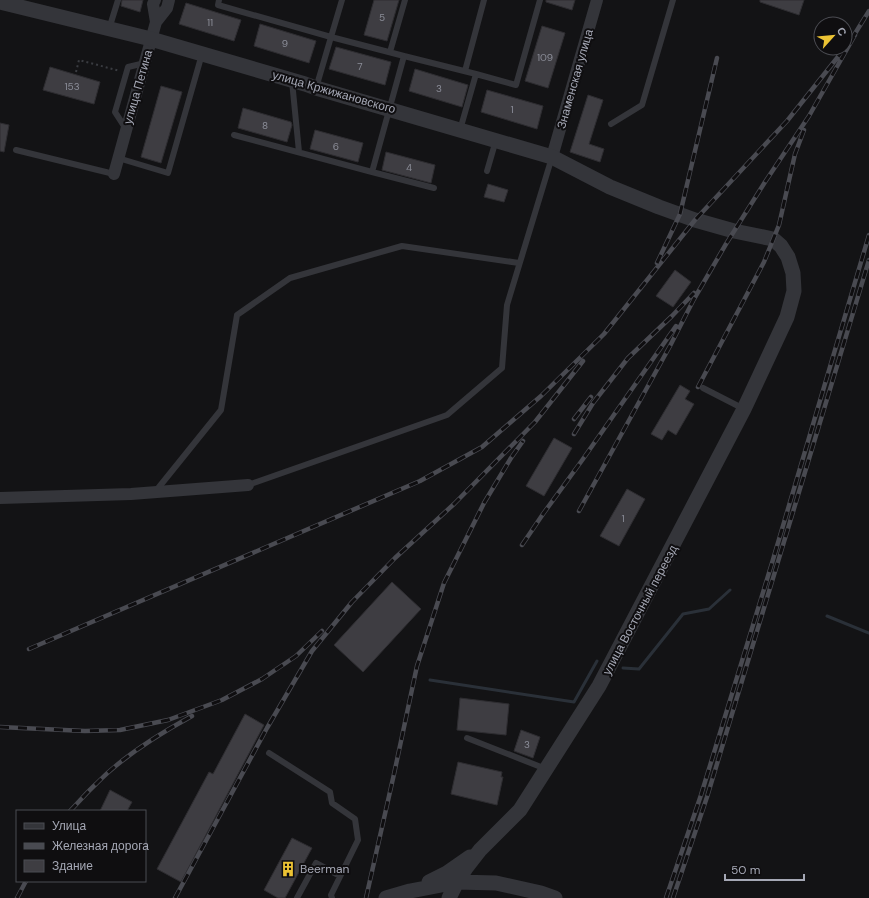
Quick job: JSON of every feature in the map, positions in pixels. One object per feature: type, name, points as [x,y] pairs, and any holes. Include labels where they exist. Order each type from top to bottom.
[{"type":"street","name":"улица Петина","points":[[114,174],[156,22],[153,4],[154,0]]},
{"type":"street","points":[[156,22],[167,8],[169,0]]},
{"type":"street","name":"Знаменская улица","points":[[552,157],[597,0]]},
{"type":"street","name":"улица Кржижановского","points":[[0,2],[34,8],[109,29],[152,39],[552,157],[610,187],[659,207],[695,220],[734,231],[773,239],[781,246]]},
{"type":"street","name":"улица Восточный переезд","points":[[449,898],[466,868],[480,850],[520,810],[600,686],[744,409],[786,317],[794,291],[793,273],[788,257],[781,246]]},
{"type":"street","points":[[0,498],[131,494],[248,485]]},
{"type":"street","points":[[410,891],[448,873],[480,850]]},
{"type":"street","points":[[386,898],[410,891],[457,882],[496,883],[541,893],[555,898]]},
{"type":"lane","points":[[109,29],[118,0]]},
{"type":"lane","points":[[219,0],[218,5],[330,37],[516,85],[540,0]]},
{"type":"lane","points":[[316,88],[342,0]]},
{"type":"lane","points":[[390,52],[405,0]]},
{"type":"lane","points":[[465,71],[484,0]]},
{"type":"lane","points":[[611,124],[642,105],[673,0]]},
{"type":"lane","points":[[118,158],[168,173],[202,54]]},
{"type":"lane","points":[[372,172],[404,56]]},
{"type":"lane","points":[[126,129],[115,112],[126,73],[128,67],[145,63]]},
{"type":"lane","points":[[460,130],[476,74]]},
{"type":"lane","points":[[291,79],[299,152]]},
{"type":"lane","points":[[234,135],[434,188]]},
{"type":"lane","points":[[487,171],[496,140]]},
{"type":"lane","points":[[16,150],[114,174]]},
{"type":"lane","points":[[248,485],[448,415],[502,368],[507,305],[552,157]]},
{"type":"lane","points":[[154,492],[221,410],[237,315],[290,278],[402,246],[519,263]]},
{"type":"lane","points":[[703,388],[744,409]]},
{"type":"lane","points":[[467,738],[546,769]]},
{"type":"lane","points":[[269,753],[330,792],[332,803],[355,819],[358,840],[331,895],[332,898]]},
{"type":"lane","points":[[297,898],[316,863],[340,876]]},
{"type":"path","points":[[76,72],[79,60],[126,73]]},
{"type":"building","points":[[122,0],[143,0],[140,12],[121,6]]},
{"type":"building","points":[[374,0],[399,0],[387,41],[364,35]]},
{"type":"building","points":[[546,0],[575,0],[572,10],[546,2]]},
{"type":"building","points":[[760,0],[804,0],[799,15],[760,2]]},
{"type":"building","points":[[186,3],[241,20],[234,41],[179,24]]},
{"type":"building","points":[[260,24],[316,41],[309,63],[254,46]]},
{"type":"building","points":[[542,26],[565,33],[548,88],[525,81]]},
{"type":"building","points":[[336,47],[391,62],[385,85],[329,69]]},
{"type":"building","points":[[50,67],[100,82],[94,104],[43,90]]},
{"type":"building","points":[[415,69],[468,85],[462,107],[409,91]]},
{"type":"building","points":[[161,86],[182,92],[161,163],[141,157]]},
{"type":"building","points":[[487,90],[543,106],[537,129],[481,112]]},
{"type":"building","points":[[588,95],[603,100],[589,144],[604,149],[600,162],[570,152]]},
{"type":"building","points":[[243,108],[291,122],[292,125],[287,142],[238,128]]},
{"type":"building","points":[[0,123],[9,125],[4,152],[0,151]]},
{"type":"building","points":[[315,130],[363,143],[358,162],[310,149]]},
{"type":"building","points":[[386,152],[435,165],[431,183],[382,170]]},
{"type":"building","points":[[488,184],[508,190],[504,202],[484,197]]},
{"type":"building","points":[[675,270],[691,282],[673,307],[656,296]]},
{"type":"building","points":[[680,385],[690,391],[685,399],[694,404],[676,435],[668,430],[662,440],[651,434]]},
{"type":"building","points":[[554,438],[572,448],[544,496],[526,486]]},
{"type":"building","points":[[627,489],[645,499],[619,546],[600,536]]},
{"type":"building","points":[[392,582],[421,609],[363,672],[334,645]]},
{"type":"building","points":[[460,698],[509,704],[506,735],[457,730]]},
{"type":"building","points":[[245,714],[264,725],[181,882],[157,869],[209,772],[213,774]]},
{"type":"building","points":[[521,730],[540,737],[533,758],[514,751]]},
{"type":"building","points":[[458,762],[502,772],[501,777],[503,777],[497,805],[451,794]]},
{"type":"building","points":[[110,790],[132,802],[128,810],[100,810]]},
{"type":"building","name":"Beerman","points":[[292,838],[312,848],[285,898],[278,898],[264,890]]},
{"type":"waterway","points":[[623,668],[639,669],[683,614],[709,609],[730,590]]},
{"type":"waterway","points":[[827,616],[869,633]]},
{"type":"waterway","points":[[430,680],[574,702],[597,661]]},
{"type":"railway","points":[[853,37],[869,11]]},
{"type":"railway","points":[[579,511],[670,346],[694,299],[726,244],[809,116],[855,35]]},
{"type":"railway","points":[[29,649],[420,481],[482,447],[541,396],[604,334],[695,220],[787,121],[839,56]]},
{"type":"railway","points":[[657,263],[680,214],[717,58]]},
{"type":"railway","points":[[698,387],[764,262],[779,225],[795,154],[804,130]]},
{"type":"railway","points":[[666,898],[701,795],[772,563],[869,235]]},
{"type":"railway","points":[[673,898],[707,797],[869,260]]},
{"type":"railway","points":[[574,434],[593,403],[628,358],[694,293]]},
{"type":"railway","points":[[522,545],[676,326]]},
{"type":"railway","points":[[175,898],[267,728],[312,651],[352,602],[395,558],[454,504],[535,422],[583,361]]},
{"type":"railway","points":[[574,419],[591,397]]},
{"type":"railway","points":[[366,898],[417,666],[444,583],[484,503],[523,441]]},
{"type":"railway","points":[[0,727],[85,731],[120,730],[168,720],[222,700],[262,679],[296,656],[322,631]]},
{"type":"railway","points":[[71,810],[106,774],[129,755],[154,738],[192,716]]},
{"type":"railway","points":[[17,898],[25,882]]},
{"type":"place","name":"Beerman","points":[[288,869]]}]
